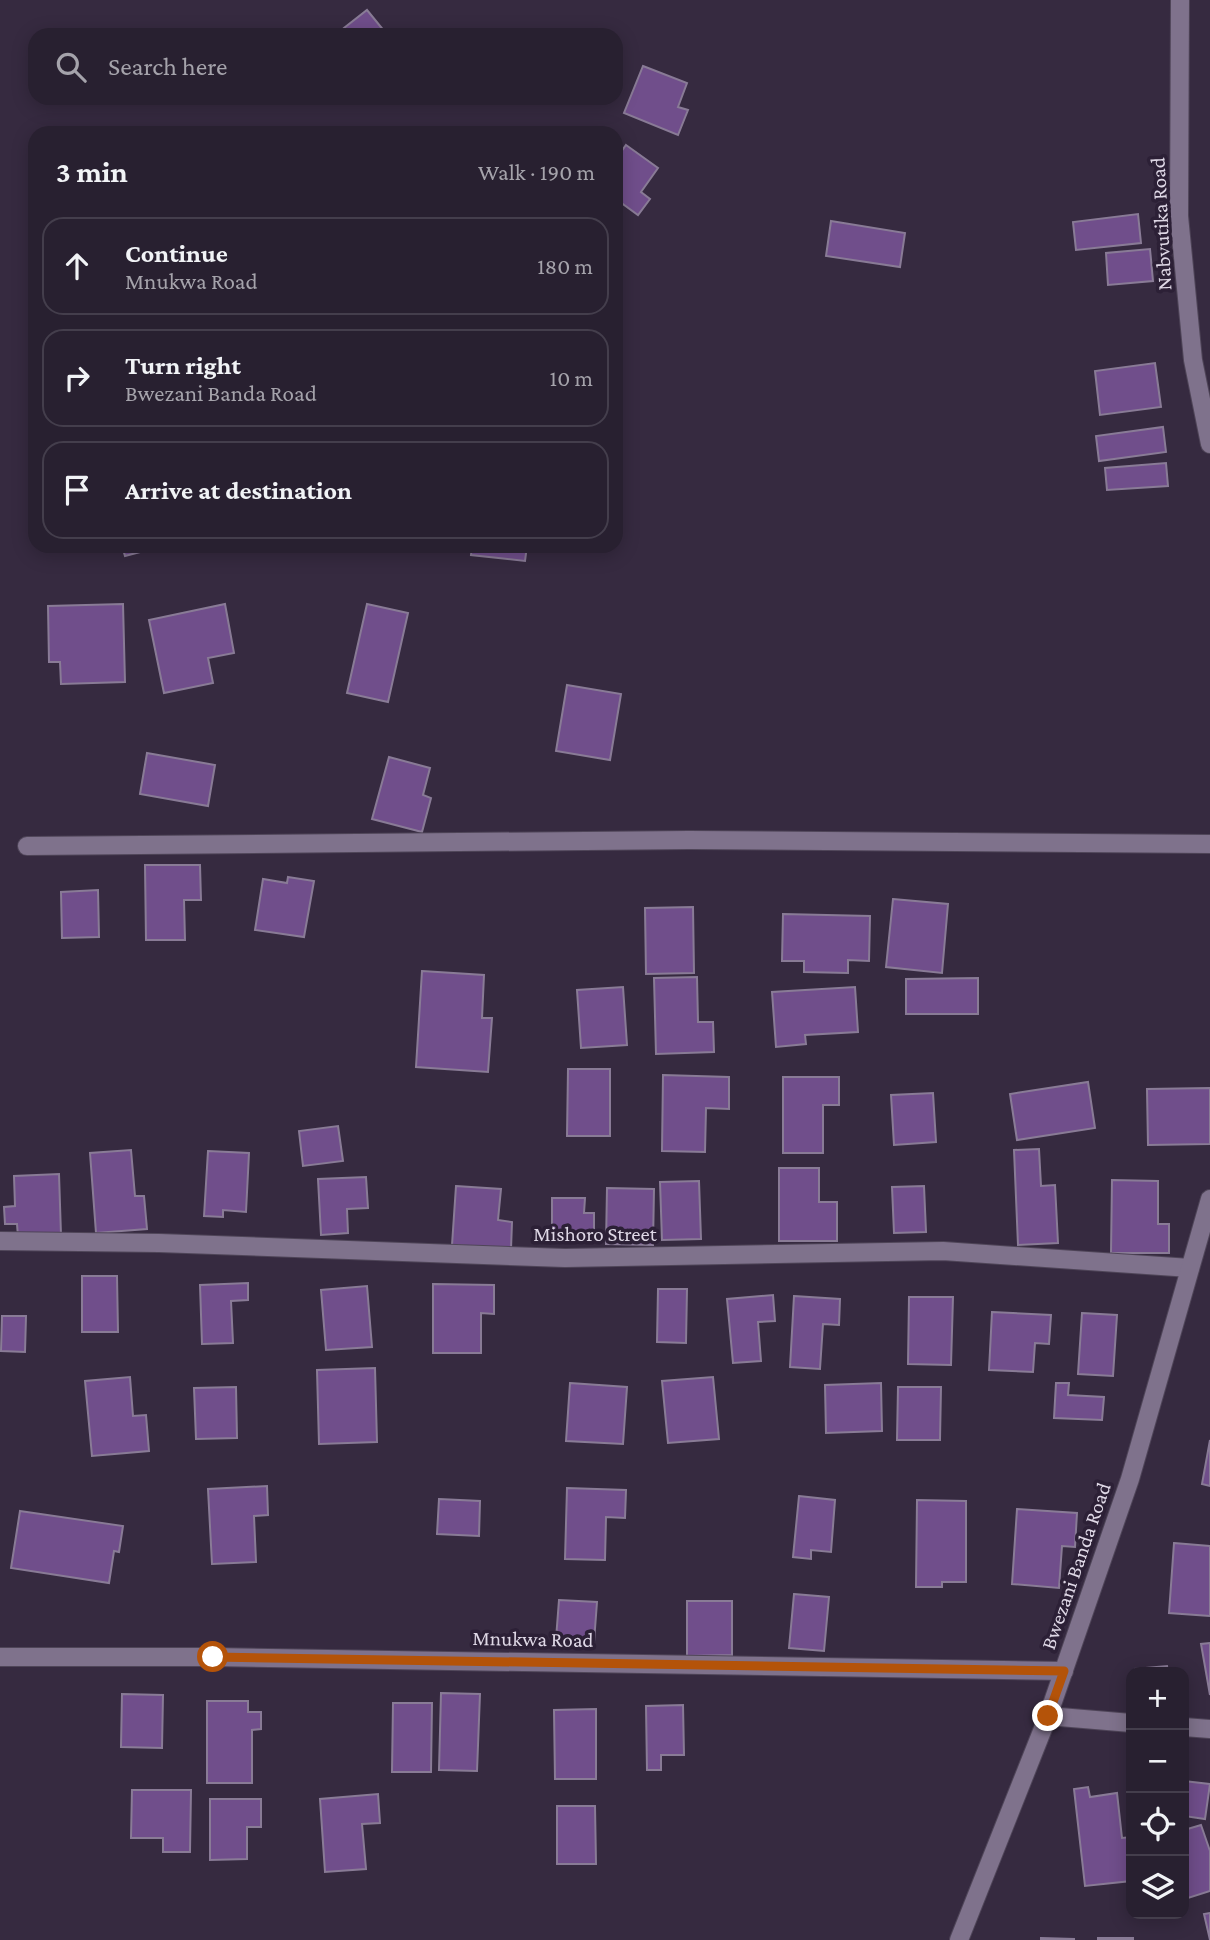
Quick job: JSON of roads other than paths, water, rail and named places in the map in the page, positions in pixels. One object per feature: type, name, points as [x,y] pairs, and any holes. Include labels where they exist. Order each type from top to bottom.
[{"type":"street","name":"Nabvutika Road","points":[[1180,0],[1179,216],[1193,360],[1210,444]]},
{"type":"street","points":[[27,846],[689,840],[1210,844]]},
{"type":"street","name":"Bwezani Banda Road","points":[[959,1940],[1048,1716],[1130,1479],[1210,1199]]},
{"type":"street","name":"Mishoro Street","points":[[0,1241],[159,1243],[565,1258],[943,1251],[1190,1268]]},
{"type":"street","name":"Mnukwa Road","points":[[0,1657],[240,1657],[1064,1671]]},
{"type":"street","points":[[1048,1716],[1126,1723]]},
{"type":"street","points":[[1189,1727],[1210,1729]]}]
